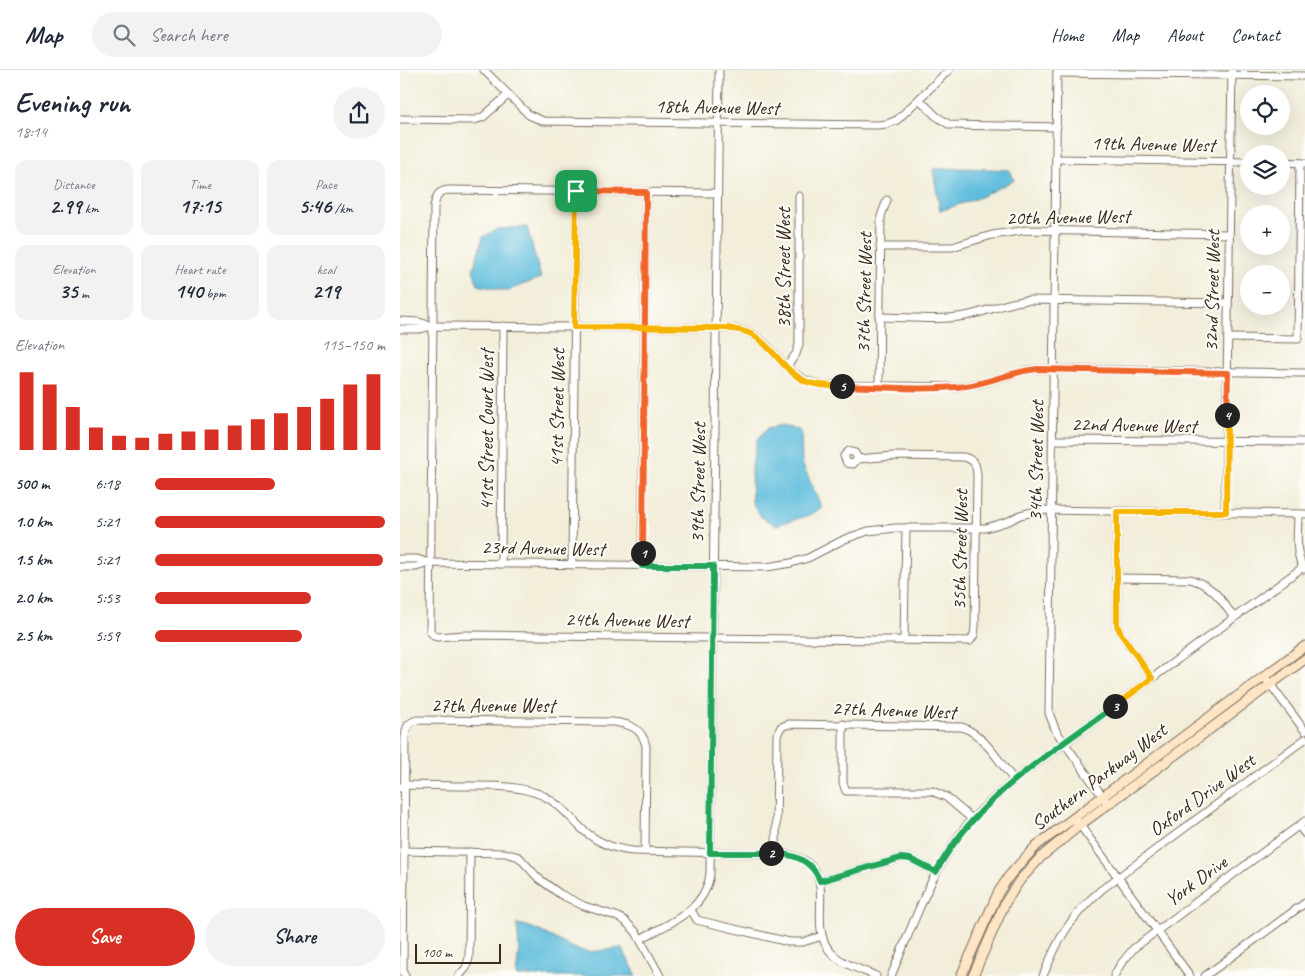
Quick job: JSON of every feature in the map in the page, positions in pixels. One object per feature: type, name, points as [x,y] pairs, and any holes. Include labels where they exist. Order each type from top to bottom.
[{"type":"street","name":"18th Avenue West","points":[[484,70],[529,115],[543,121],[887,124],[897,120],[949,70]]},
{"type":"street","name":"39th Street West","points":[[640,939],[691,910],[700,900],[706,889],[709,877],[718,70]]},
{"type":"street","points":[[1057,72],[1232,72],[1305,76]]},
{"type":"street","name":"34th Street West","points":[[1057,72],[1049,713],[1053,725],[1064,743],[1108,804]]},
{"type":"street","name":"32nd Street West","points":[[1226,512],[1232,72]]},
{"type":"street","points":[[400,119],[475,120],[493,110],[508,95]]},
{"type":"street","points":[[919,99],[936,116],[950,124],[1057,127]]},
{"type":"street","name":"19th Avenue West","points":[[1056,159],[1240,162]]},
{"type":"street","points":[[1228,338],[1298,338],[1302,163]]},
{"type":"street","points":[[430,563],[434,207],[437,194],[448,190],[717,193]]},
{"type":"street","name":"41st Street West","points":[[572,565],[576,191]]},
{"type":"street","points":[[642,566],[646,192]]},
{"type":"street","name":"38th Street West","points":[[786,367],[796,354],[799,344],[800,196]]},
{"type":"street","name":"37th Street West","points":[[879,386],[881,216],[887,200]]},
{"type":"street","name":"20th Avenue West","points":[[880,247],[952,247],[1003,233],[1026,230],[1229,234]]},
{"type":"street","points":[[879,317],[952,318],[983,312],[1016,301],[1228,303]]},
{"type":"street","points":[[400,321],[419,322],[432,326]]},
{"type":"street","points":[[400,329],[419,329],[432,326],[503,326],[716,328],[740,330],[762,341],[795,375],[817,385],[958,387],[992,381],[1026,370],[1305,373]]},
{"type":"street","name":"41st Street Court West","points":[[501,564],[503,326]]},
{"type":"street","name":"22nd Avenue West","points":[[1053,440],[1305,442]]},
{"type":"street","name":"35th Street West","points":[[858,459],[893,456],[964,457],[973,459],[977,475],[975,627],[972,639]]},
{"type":"street","name":"23rd Avenue West","points":[[400,559],[416,559],[430,563],[767,567],[808,558],[845,538],[878,529],[997,526],[1027,512],[1052,510],[1302,514]]},
{"type":"street","points":[[1117,512],[1117,625],[1121,634],[1152,678]]},
{"type":"street","points":[[891,976],[936,872],[972,819],[1014,780],[1234,618],[1304,569],[1298,553],[1302,514]]},
{"type":"street","points":[[904,639],[906,528]]},
{"type":"street","name":"23rd Avenue West","points":[[400,567],[416,567],[430,563]]},
{"type":"street","name":"24th Avenue West","points":[[430,563],[430,631],[437,637],[464,634],[904,639],[965,642],[972,639]]},
{"type":"street","points":[[1116,578],[1190,579],[1196,581],[1216,593],[1234,618]]},
{"type":"street","name":"Southern Parkway West","points":[[961,976],[990,908],[1009,876],[1036,846],[1102,795],[1305,646]]},
{"type":"street","name":"Southern Parkway West","points":[[973,976],[1002,910],[1014,888],[1041,857],[1108,804],[1305,659]]},
{"type":"street","points":[[1264,676],[1305,731]]},
{"type":"street","name":"27th Avenue West","points":[[401,785],[406,728],[408,724],[417,720],[612,722],[631,725],[643,736],[646,746],[645,851]]},
{"type":"street","name":"27th Avenue West","points":[[776,854],[777,735],[782,727],[788,724],[962,727],[980,737],[1014,780]]},
{"type":"street","points":[[843,724],[843,783],[846,792],[932,791],[946,797],[972,819]]},
{"type":"street","name":"Oxford Drive West","points":[[1043,976],[1070,920],[1087,902],[1305,739]]},
{"type":"street","points":[[405,976],[403,972],[404,852],[401,785],[508,786],[529,790],[554,802],[585,832],[600,842],[620,850],[776,854],[791,855],[802,859],[813,868],[820,881],[822,936],[828,949],[840,960],[876,976]]},
{"type":"street","points":[[1074,816],[1190,976]]},
{"type":"street","points":[[1302,823],[1305,834]]},
{"type":"street","name":"York Drive","points":[[1114,976],[1120,965],[1134,948],[1302,823]]},
{"type":"street","points":[[404,852],[470,852],[514,855],[522,860],[538,878],[553,889],[584,906],[620,918],[630,926],[640,939],[660,976]]},
{"type":"street","points":[[461,974],[469,958],[470,852]]},
{"type":"street","points":[[820,881],[901,858],[910,859],[936,872]]},
{"type":"street","points":[[1204,976],[1305,903]]},
{"type":"street","points":[[691,910],[697,920],[788,942],[803,942],[822,936]]},
{"type":"water","points":[[933,169],[1010,170],[1014,180],[978,198],[940,211]]},
{"type":"water","points":[[527,227],[541,278],[506,291],[478,285],[473,270],[483,237],[497,229]]},
{"type":"water","points":[[783,425],[801,431],[802,463],[822,508],[807,516],[776,525],[761,517],[752,502],[751,470],[757,440],[768,428]]},
{"type":"water","points":[[517,924],[533,928],[579,950],[594,951],[622,948],[637,976],[516,976],[519,949]]},
{"type":"route","points":[[576,191],[574,327],[645,328],[727,328],[740,330],[762,341],[795,375],[807,382],[822,386],[958,387],[983,383],[1026,370],[1037,369],[1228,373],[1226,512],[1117,512],[1117,625],[1121,634],[1152,678],[1014,780],[995,797],[964,829],[936,872],[910,859],[895,858],[820,881],[813,868],[796,856],[786,854],[710,853],[713,566],[642,566],[645,328],[646,192],[576,191]]}]
